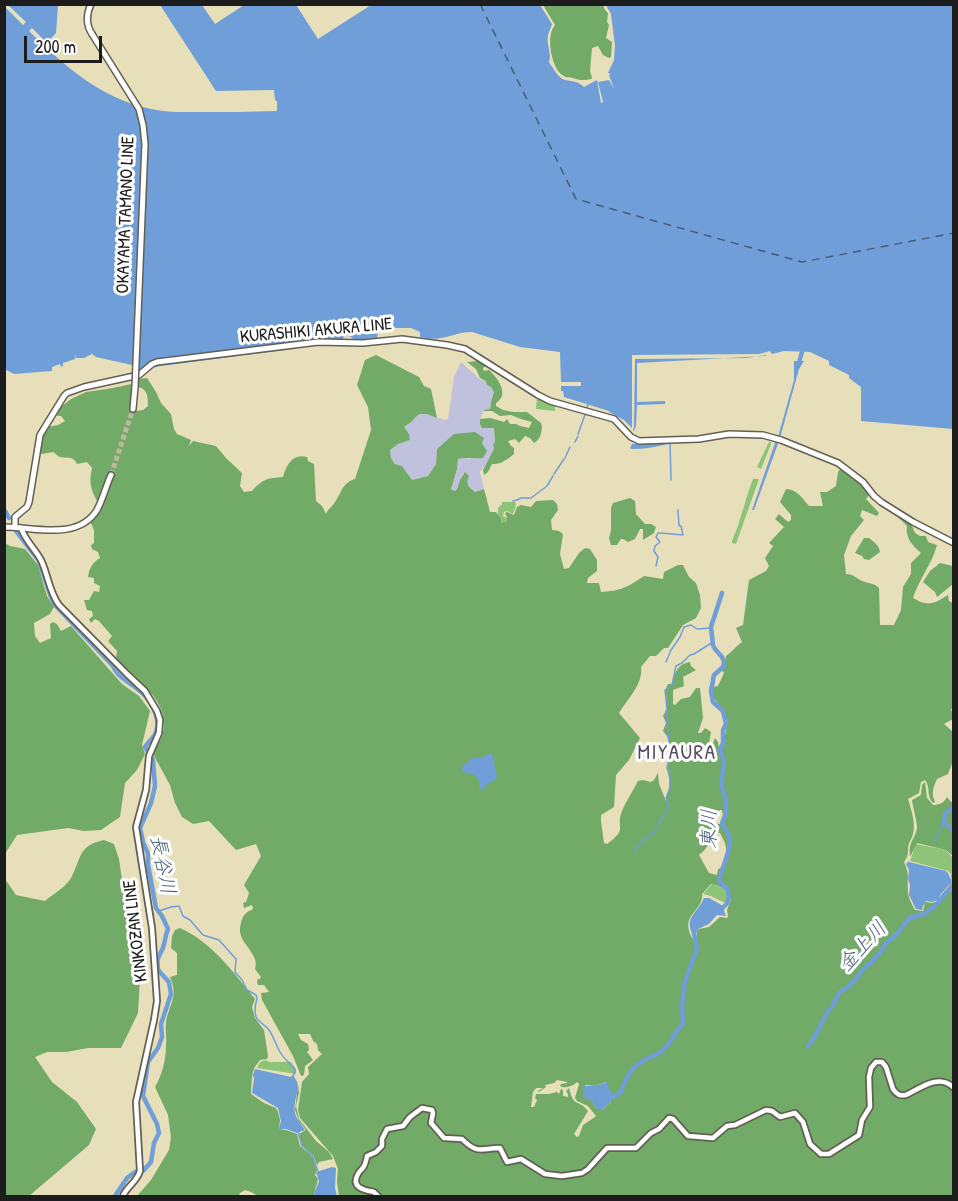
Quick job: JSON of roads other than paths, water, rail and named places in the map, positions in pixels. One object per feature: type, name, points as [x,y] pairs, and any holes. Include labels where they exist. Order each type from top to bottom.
[{"type":"main road","name":"OKAYAMA TAMANO LINE","points":[[92,4],[87,18],[90,30],[135,102],[144,134],[133,410]]},
{"type":"main road","name":"KURASHIKI AKURA LINE","points":[[18,527],[15,517],[27,507],[29,502],[40,435],[67,393],[139,375],[157,362],[315,343],[363,343],[402,339],[460,347],[470,351],[544,399],[614,419],[631,437],[639,441],[699,439],[729,434],[763,435],[778,439],[838,463],[863,482],[881,502],[954,543]]},
{"type":"main road","points":[[4,527],[59,530],[80,525],[97,509],[111,475]]},
{"type":"main road","name":"KINKOZAN LINE","points":[[18,527],[42,562],[59,605],[145,691],[160,720],[160,728],[150,754],[146,790],[137,820],[136,832],[152,928],[157,1006],[136,1102],[140,1171],[138,1178],[126,1190],[123,1197]]},
{"type":"main road","points":[[378,1197],[374,1192],[359,1188],[356,1181],[357,1174],[365,1165],[367,1156],[382,1146],[382,1138],[387,1129],[404,1126],[410,1117],[422,1107],[432,1110],[432,1125],[444,1138],[462,1139],[470,1147],[480,1150],[500,1148],[507,1162],[521,1159],[542,1173],[560,1176],[576,1174],[588,1169],[607,1148],[636,1148],[669,1118],[673,1119],[688,1136],[711,1138],[727,1126],[735,1125],[766,1110],[781,1117],[795,1113],[803,1122],[812,1147],[821,1154],[829,1154],[859,1135],[862,1120],[870,1107],[871,1068],[876,1062],[884,1064],[893,1089],[901,1096],[938,1081],[948,1083],[954,1088]]},
{"type":"water","points":[[8,5],[58,5],[56,33],[47,43],[32,28],[29,31],[56,57],[85,79],[116,98],[151,109],[183,112],[276,111],[277,101],[274,90],[216,91],[160,5],[202,5],[215,24],[244,5],[296,5],[318,39],[371,5],[540,5],[552,24],[548,34],[549,62],[562,79],[577,82],[584,87],[597,80],[601,103],[603,102],[598,82],[609,80],[614,89],[609,75],[611,74],[608,73],[614,60],[615,46],[611,14],[606,5],[953,5],[953,429],[861,421],[861,387],[849,378],[849,375],[829,365],[829,361],[810,352],[784,351],[772,354],[770,351],[759,354],[632,355],[632,428],[609,411],[564,397],[561,386],[581,386],[581,382],[561,382],[560,352],[520,347],[472,332],[428,339],[420,337],[420,332],[411,328],[388,328],[378,333],[377,338],[354,340],[347,336],[342,340],[147,364],[138,372],[132,365],[96,357],[92,354],[84,358],[76,358],[76,353],[75,359],[63,363],[61,367],[60,364],[52,367],[52,371],[14,374],[4,369],[4,6],[23,25],[26,22]]},
{"type":"water","points":[[725,358],[637,363],[637,402],[665,401],[665,404],[637,405],[636,426],[633,431],[635,359]]},
{"type":"water","points":[[794,361],[804,361],[799,369],[780,438],[778,437],[794,380]]},
{"type":"water","points":[[776,440],[779,441],[754,510],[752,510]]},
{"type":"water","points":[[667,442],[668,444],[654,447],[630,448],[632,444]]},
{"type":"water","points":[[492,753],[497,777],[483,789],[479,789],[477,777],[462,770],[462,767],[470,759],[481,758]]},
{"type":"water","points":[[909,861],[946,871],[952,882],[938,900],[926,901],[922,910],[916,909],[909,895],[909,870],[906,864]]},
{"type":"water","points":[[704,898],[709,898],[725,907],[726,916],[717,915],[709,924],[698,929],[694,938],[690,920]]},
{"type":"water","points":[[255,1069],[291,1077],[292,1075],[296,1079],[298,1088],[295,1113],[305,1130],[297,1133],[279,1129],[281,1121],[278,1108],[252,1093]]},
{"type":"water","points":[[607,1082],[613,1098],[602,1110],[583,1097],[584,1086],[595,1086]]},
{"type":"water","points":[[336,1168],[337,1196],[315,1196],[319,1181],[316,1172]]},
{"type":"waterway","points":[[247,354],[296,348]]},
{"type":"waterway","name":"東川","points":[[798,366],[802,352]]},
{"type":"waterway","points":[[155,366],[240,355]]},
{"type":"waterway","points":[[587,408],[588,404]]},
{"type":"waterway","points":[[578,434],[586,412]]},
{"type":"waterway","points":[[575,442],[578,436]]},
{"type":"waterway","points":[[670,443],[671,480]]},
{"type":"waterway","points":[[565,458],[570,447]]},
{"type":"waterway","points":[[554,474],[564,459]]},
{"type":"waterway","points":[[513,501],[531,498],[547,486],[553,476]]},
{"type":"waterway","name":"長谷川","points":[[4,509],[9,518]]},
{"type":"waterway","points":[[656,566],[658,557],[654,551],[655,546],[660,542],[656,537],[658,533],[683,535],[681,526],[679,526],[678,510]]},
{"type":"waterway","name":"長谷川","points":[[16,531],[39,561],[55,605],[118,673],[144,695],[156,715],[156,732],[145,747],[153,760],[155,786],[151,803],[140,828],[148,854],[156,908],[168,929],[158,959],[158,970],[169,982],[171,994],[161,1024],[162,1037],[158,1048],[148,1062],[143,1096],[159,1133],[154,1143],[151,1162],[144,1170]]},
{"type":"waterway","name":"東川","points":[[720,909],[726,905],[729,897],[727,888],[719,880],[730,841],[722,823],[726,813],[726,801],[722,787],[724,760],[720,750],[726,724],[723,711],[713,702],[711,691],[714,675],[723,667],[724,662],[713,645],[711,627],[722,593]]},
{"type":"waterway","points":[[666,662],[684,627],[691,625],[697,629],[711,628]]},
{"type":"waterway","points":[[634,852],[643,840],[654,833],[669,805],[666,798],[670,788],[670,775],[667,768],[670,750],[665,690],[672,685],[676,666],[713,642]]},
{"type":"waterway","name":"金上川","points":[[954,806],[945,814],[944,823],[954,833]]},
{"type":"waterway","points":[[934,841],[944,823]]},
{"type":"waterway","name":"金上川","points":[[808,1046],[839,993],[856,979],[909,918],[924,914],[935,906],[954,884]]},
{"type":"waterway","points":[[159,911],[179,906],[183,916],[190,920],[203,935],[219,940],[236,959],[235,972],[247,990],[256,995],[256,1017],[269,1030],[282,1054],[295,1070],[293,1077]]},
{"type":"waterway","name":"東川","points":[[611,1098],[621,1092],[627,1077],[635,1067],[663,1050],[683,1024],[682,1005],[685,981],[697,949],[694,933]]},
{"type":"waterway","points":[[298,1132],[302,1146],[312,1155],[318,1171]]},
{"type":"waterway","name":"長谷川","points":[[115,1196],[127,1178],[138,1170]]},
{"type":"tunnel","points":[[111,475],[133,409]]},
{"type":"district","name":"MIYAURA","points":[[677,753]]}]
